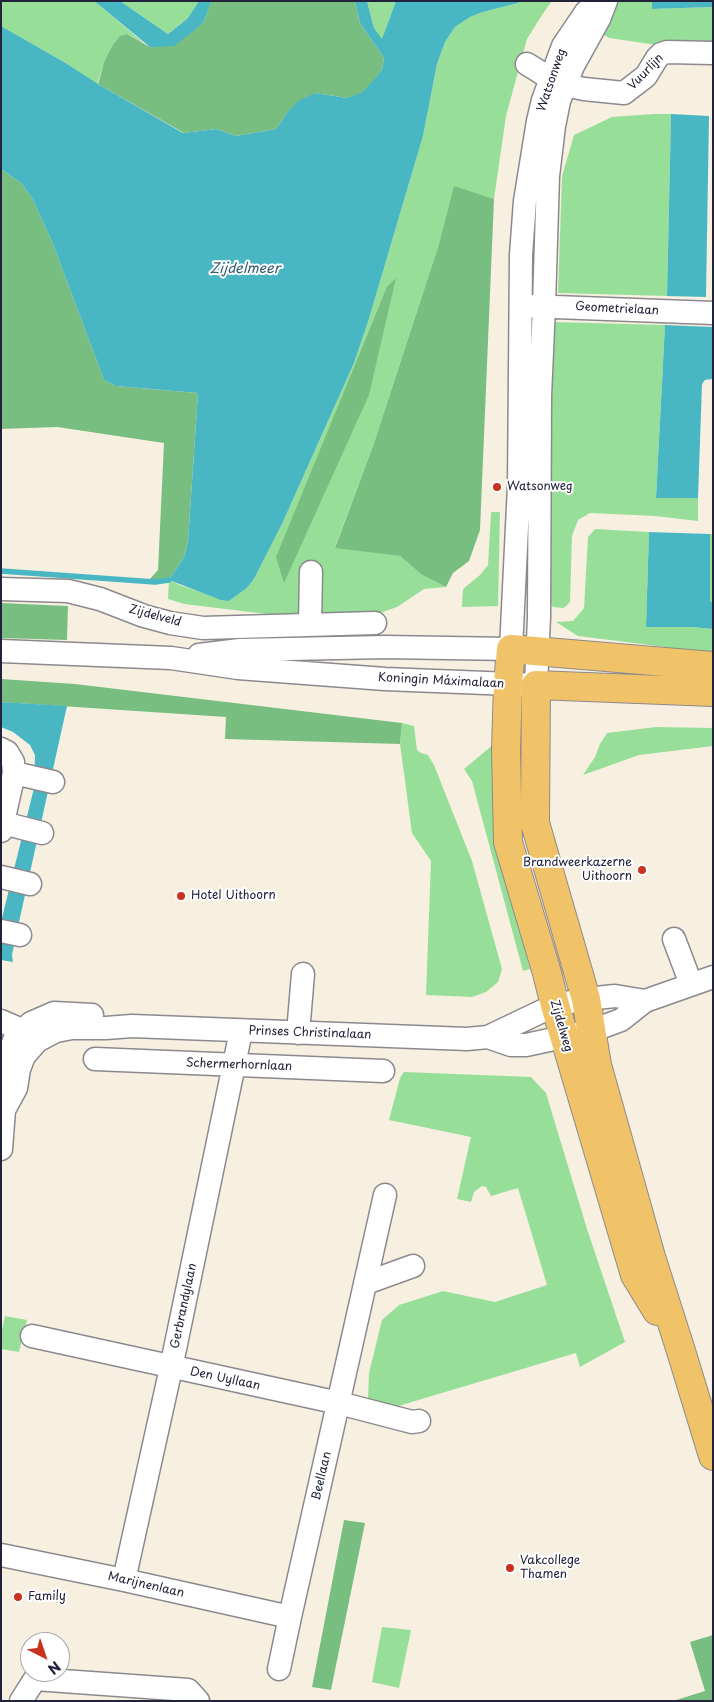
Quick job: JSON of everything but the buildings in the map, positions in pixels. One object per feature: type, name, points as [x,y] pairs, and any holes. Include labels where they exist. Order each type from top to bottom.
[{"type":"main road","name":"Koningin Máximalaan","points":[[524,650],[713,666]]},
{"type":"main road","name":"Zijdelweg","points":[[524,650],[508,684],[506,749],[508,842],[548,973],[564,1038],[635,1275],[682,1350]]},
{"type":"main road","name":"Koningin Máximalaan","points":[[536,685],[713,692]]},
{"type":"main road","name":"Zijdelweg","points":[[536,685],[535,823],[586,999],[597,1065],[650,1257],[682,1350],[713,1456]]},
{"type":"street","name":"Watsonweg","points":[[524,650],[519,486],[520,306],[522,228],[525,201],[538,121],[558,82],[567,40],[586,12],[598,1]]},
{"type":"street","name":"Watsonweg","points":[[524,650],[540,488],[540,396],[548,176],[559,101],[558,82],[573,66],[599,19],[606,1]]},
{"type":"street","name":"Vuurlijn","points":[[558,82],[584,89],[624,93],[646,76],[661,54],[667,52],[713,53]]},
{"type":"street","points":[[526,64],[558,82]]},
{"type":"street","name":"Geometrielaan","points":[[520,306],[712,313]]},
{"type":"street","points":[[310,625],[311,572]]},
{"type":"street","name":"Zijdelveld","points":[[1,589],[68,591],[100,599],[170,623],[203,628],[375,623]]},
{"type":"street","name":"Koningin Máximalaan","points":[[171,658],[240,650],[385,647],[524,650]]},
{"type":"street","points":[[524,650],[536,685]]},
{"type":"street","name":"Koningin Máximalaan","points":[[1,651],[171,658],[238,668],[385,679],[536,685]]},
{"type":"street","points":[[1,749],[7,752],[13,762],[33,778],[17,829]]},
{"type":"street","points":[[674,939],[691,984]]},
{"type":"street","points":[[298,1033],[304,974]]},
{"type":"street","points":[[645,1001],[713,977]]},
{"type":"street","name":"Prinses Christinalaan","points":[[30,1035],[72,1028],[106,1028],[132,1017],[241,1031],[467,1039],[488,1037],[555,1006],[586,999],[615,996],[645,1001]]},
{"type":"street","name":"Prinses Christinalaan","points":[[488,1037],[510,1045],[526,1045],[564,1038],[621,1020],[645,1001]]},
{"type":"street","points":[[1,1021],[30,1035],[19,1069],[16,1088],[4,1110],[1,1149]]},
{"type":"street","name":"Gerbrandylaan","points":[[124,1580],[172,1368],[241,1031]]},
{"type":"street","name":"Schermerhornlaan","points":[[95,1059],[383,1072]]},
{"type":"street","name":"Beellaan","points":[[279,1669],[385,1195]]},
{"type":"street","points":[[366,1282],[413,1266]]},
{"type":"street","name":"Den Uyllaan","points":[[32,1336],[339,1403],[412,1422],[418,1421]]},
{"type":"street","name":"Marijnenlaan","points":[[1,1555],[290,1617]]},
{"type":"street","points":[[21,1701],[35,1680],[188,1690],[198,1701]]},
{"type":"green space","points":[[1,1],[94,1],[144,43],[127,34],[112,46],[104,62],[97,84],[64,62],[1,26]]},
{"type":"green space","points":[[120,1],[199,1],[187,19],[168,34]]},
{"type":"green space","points":[[211,1],[355,1],[360,23],[384,58],[382,70],[363,93],[347,98],[315,93],[287,113],[276,129],[236,136],[216,129],[184,133],[98,84],[104,62],[112,46],[120,36],[127,34],[150,47],[204,21]]},
{"type":"green space","points":[[367,1],[396,1],[382,40],[374,28]]},
{"type":"green space","points":[[520,1],[552,1],[527,39],[506,116],[494,199],[454,187],[438,247],[374,443],[335,547],[400,556],[422,575],[446,587],[424,589],[397,607],[377,614],[275,615],[184,604],[168,599],[169,580],[229,601],[247,588],[254,579],[282,524],[354,363],[423,136],[437,64],[445,42],[455,27],[470,17]]},
{"type":"green space","points":[[619,1],[652,1],[653,9],[713,7],[713,46],[657,45],[609,38],[599,32]]},
{"type":"green space","points":[[671,114],[667,296],[558,293],[562,176],[574,135],[612,117]]},
{"type":"green space","points":[[1,169],[21,183],[32,198],[53,244],[104,380],[116,386],[198,393],[188,541],[184,557],[169,580],[148,581],[158,570],[164,443],[57,427],[1,429]]},
{"type":"green space","points":[[454,186],[494,199],[480,530],[469,561],[453,573],[446,587],[422,575],[400,556],[335,548],[374,443],[438,247]]},
{"type":"green space","points":[[396,278],[369,395],[284,583],[276,557],[387,287]]},
{"type":"green space","points":[[554,322],[665,325],[656,498],[698,498],[698,521],[655,516],[590,513],[578,520],[572,536],[570,602],[564,608],[553,607],[550,603],[545,484]]},
{"type":"green space","points":[[491,512],[500,512],[498,606],[462,607],[463,589],[480,575],[488,565]]},
{"type":"green space","points":[[595,529],[649,532],[646,627],[713,629],[713,653],[578,636],[556,622],[573,621],[584,608],[588,537]]},
{"type":"green space","points":[[710,534],[713,534],[713,603],[710,601]]},
{"type":"green space","points":[[1,603],[68,606],[67,640],[1,638]]},
{"type":"green space","points":[[1,679],[75,684],[402,723],[400,744],[225,739],[226,717],[1,702]]},
{"type":"green space","points":[[402,723],[414,726],[417,750],[428,755],[434,765],[472,861],[502,969],[498,982],[486,992],[472,997],[426,995],[431,861],[412,833],[400,744]]},
{"type":"green space","points":[[656,727],[713,728],[713,746],[639,755],[583,775],[607,733]]},
{"type":"green space","points":[[501,738],[493,798],[498,851],[530,969],[523,971],[472,781],[464,769]]},
{"type":"green space","points":[[404,1072],[531,1077],[546,1093],[587,1229],[625,1342],[580,1367],[576,1353],[395,1407],[368,1398],[369,1373],[382,1320],[399,1305],[443,1291],[495,1302],[547,1285],[518,1188],[491,1196],[486,1187],[482,1186],[474,1192],[471,1202],[457,1199],[471,1137],[389,1120],[400,1078]]},
{"type":"green space","points":[[5,1316],[27,1320],[19,1352],[1,1349],[1,1335]]},
{"type":"green space","points":[[344,1520],[365,1523],[331,1690],[312,1687]]},
{"type":"green space","points":[[382,1627],[411,1630],[399,1688],[372,1682]]},
{"type":"green space","points":[[713,1635],[713,1701],[673,1701],[705,1691],[690,1642]]},
{"type":"water","points":[[94,1],[120,1],[168,34],[187,19],[199,1],[211,2],[204,21],[174,46],[150,47]]},
{"type":"water","name":"Zijdelmeer","points":[[355,1],[367,1],[374,28],[382,39],[396,1],[520,1],[470,17],[455,27],[445,42],[437,64],[423,136],[354,363],[282,524],[254,579],[247,588],[229,601],[221,600],[169,580],[184,557],[188,541],[198,393],[116,386],[104,380],[53,244],[32,198],[21,183],[1,169],[1,26],[183,133],[216,129],[236,136],[276,129],[298,101],[315,93],[347,98],[363,92],[382,70],[384,58],[360,23]]},
{"type":"water","points":[[652,1],[713,1],[713,7],[652,9]]},
{"type":"water","points":[[671,114],[709,116],[706,297],[667,296]]},
{"type":"water","points":[[665,325],[713,327],[712,379],[705,380],[702,384],[698,498],[656,498]]},
{"type":"water","points":[[649,532],[710,534],[710,601],[713,603],[713,629],[646,627]]},
{"type":"water","points":[[1,702],[67,706],[15,940],[12,955],[13,962],[1,960],[1,922],[34,788],[35,755],[30,745],[13,732],[1,727]]},
{"type":"waterway","points":[[1,571],[155,582],[169,580]]},
{"type":"place","name":"Watsonweg","points":[[497,487]]},
{"type":"place","name":"Brandweerkazerne Uithoorn","points":[[642,870]]},
{"type":"place","name":"Hotel Uithoorn","points":[[181,896]]},
{"type":"place","name":"Vakcollege Thamen","points":[[510,1568]]},
{"type":"place","name":"Family","points":[[18,1597]]}]
